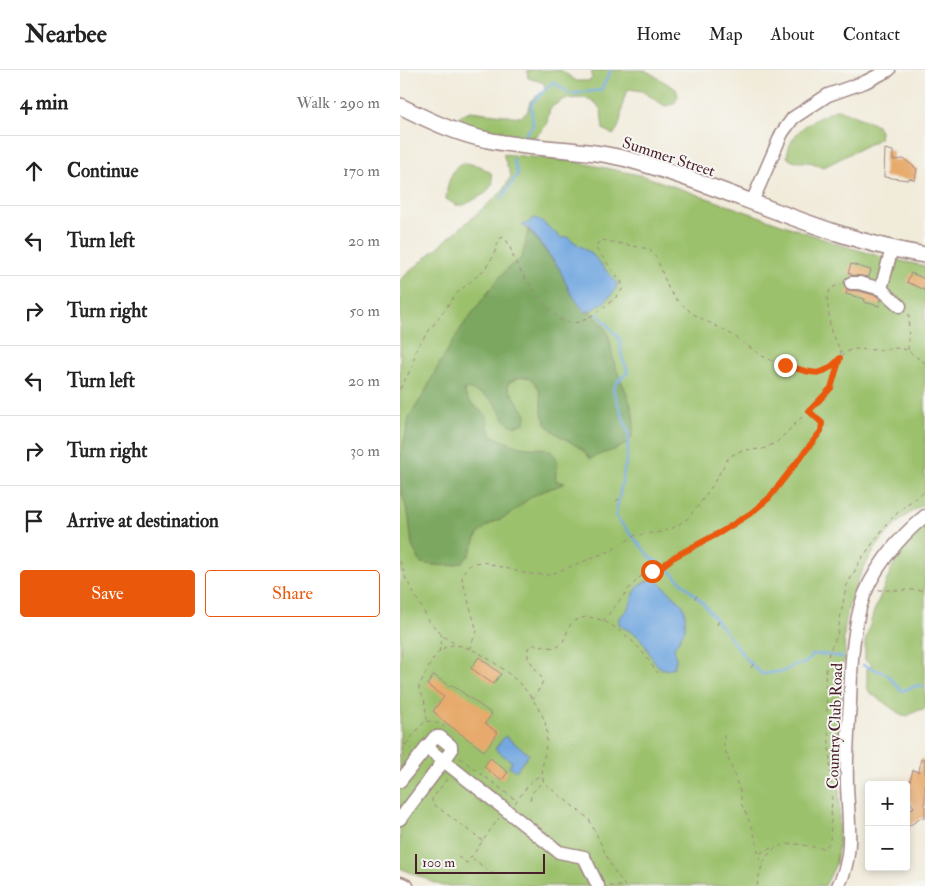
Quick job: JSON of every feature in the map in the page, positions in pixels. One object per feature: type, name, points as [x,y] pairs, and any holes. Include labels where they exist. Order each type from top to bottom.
[{"type":"main road","name":"Summer Street","points":[[400,106],[426,120],[488,140],[549,149],[588,151],[634,160],[848,236],[925,255]]},
{"type":"street","points":[[752,202],[778,140],[793,118],[828,95],[865,82],[889,70]]},
{"type":"street","points":[[881,289],[892,248]]},
{"type":"street","points":[[851,283],[860,283],[881,289],[900,306]]},
{"type":"street","name":"Country Club Road","points":[[838,886],[846,866],[849,846],[846,773],[853,645],[860,606],[878,570],[898,540],[925,516]]},
{"type":"street","points":[[400,781],[435,737],[440,737],[450,744],[452,748],[400,819]]},
{"type":"street","points":[[440,765],[507,811],[559,852],[584,857],[598,886]]},
{"type":"street","points":[[400,883],[407,886]]},
{"type":"path","points":[[400,389],[413,365],[415,352],[420,343],[451,299],[486,269],[502,237],[508,241],[515,262],[532,289],[558,317],[567,323],[579,322],[592,316],[618,295],[623,288],[621,281],[597,250],[597,244],[602,240],[652,251],[669,290],[693,314],[731,334],[762,356],[785,365],[818,373],[831,367],[848,350],[857,348],[878,350],[898,348],[908,350],[925,363]]},
{"type":"path","points":[[469,649],[477,631],[462,579],[463,572],[468,567],[476,562],[483,562],[527,574],[549,575],[612,550],[634,536],[667,530],[683,522],[694,510],[708,493],[729,457],[742,450],[763,449],[777,442],[831,388],[840,358],[840,348],[831,334],[827,297],[829,290],[834,286],[851,283]]},
{"type":"path","points":[[900,306],[908,310],[909,314],[908,350]]},
{"type":"path","points":[[603,621],[635,581],[649,572],[661,568],[665,563],[721,532],[751,513],[769,498],[821,431],[822,423],[809,411]]},
{"type":"path","points":[[759,854],[780,846],[793,844],[821,848],[826,847],[830,843],[832,802],[824,675],[830,652],[837,636],[846,587],[860,561],[888,522],[906,504],[925,491]]},
{"type":"path","points":[[616,501],[622,497]]},
{"type":"path","points":[[400,561],[406,579],[429,621],[459,646]]},
{"type":"path","points":[[868,589],[887,591],[925,590]]},
{"type":"path","points":[[695,599],[698,593]]},
{"type":"path","points":[[532,699],[543,682],[528,658],[529,647],[537,644],[553,647],[559,646],[563,642],[570,625],[586,616],[603,621],[632,641],[658,673]]},
{"type":"path","points":[[717,624],[720,618]]},
{"type":"path","points":[[429,726],[424,698],[419,691],[419,685],[438,653],[442,640],[439,631]]},
{"type":"path","points":[[438,653],[449,646],[459,646],[484,656],[514,678],[532,699],[544,721],[547,733],[543,781],[589,819],[613,869],[625,886]]},
{"type":"path","points":[[751,668],[754,662]]},
{"type":"path","points":[[427,720],[440,724],[449,730]]},
{"type":"path","points":[[400,759],[405,744],[427,720]]},
{"type":"path","points":[[724,735],[724,747],[740,794],[741,803],[753,828],[759,854],[761,866],[757,886]]},
{"type":"path","points":[[405,744],[422,751]]},
{"type":"path","points":[[459,757],[517,801]]},
{"type":"path","points":[[440,765],[447,780],[432,799],[432,803],[484,842]]},
{"type":"path","points":[[458,856],[467,863],[507,811],[534,780],[542,776]]},
{"type":"path","points":[[530,800],[532,793],[543,781]]},
{"type":"path","points":[[761,866],[769,854],[780,846]]},
{"type":"path","points":[[471,857],[493,874]]},
{"type":"path","points":[[609,886],[625,886]]},
{"type":"green space","points":[[527,70],[561,70],[576,81],[589,81],[592,78],[592,70],[645,70],[676,89],[678,96],[674,104],[665,106],[642,91],[629,89],[624,100],[617,130],[613,135],[603,129],[601,110],[595,102],[585,98],[564,99],[550,108],[546,126],[536,136],[515,140],[471,128],[459,116],[470,111],[521,117],[528,111],[530,101],[545,90],[544,83],[528,78]]},
{"type":"green space","points":[[838,109],[877,125],[880,132],[879,139],[824,167],[809,162],[794,161],[787,157],[789,147],[798,132],[813,121]]},
{"type":"green space","points":[[503,154],[572,161],[644,176],[841,245],[882,257],[925,266],[925,504],[909,514],[880,542],[869,558],[852,595],[844,637],[845,660],[841,666],[839,842],[836,864],[825,886],[442,886],[400,868],[400,280],[503,191],[511,176]]},
{"type":"green space","points":[[466,163],[480,166],[491,173],[493,183],[486,193],[464,205],[456,205],[446,199],[448,185],[452,173],[458,165]]},
{"type":"green space","points":[[528,229],[559,268],[569,290],[586,312],[590,311],[607,332],[614,362],[631,408],[634,426],[632,435],[620,448],[590,459],[582,449],[557,434],[547,425],[542,414],[541,397],[537,386],[527,377],[508,383],[508,388],[526,414],[525,423],[515,426],[505,420],[494,402],[484,395],[464,389],[469,401],[487,416],[488,427],[493,436],[527,448],[547,449],[557,461],[556,481],[565,483],[533,496],[509,515],[484,528],[476,538],[469,555],[462,562],[448,565],[421,563],[412,546],[409,518],[400,486],[400,460],[410,415],[423,396],[461,328],[498,279],[509,267],[521,259]]},
{"type":"green space","points":[[925,524],[925,709],[907,716],[900,714],[869,692],[867,669],[872,664],[865,660],[865,642],[874,611],[895,561],[908,541]]},
{"type":"water","points":[[534,218],[540,220],[561,238],[567,237],[592,254],[617,283],[614,291],[606,300],[586,312],[580,306],[569,290],[559,268],[531,231],[522,225]]},
{"type":"water","points":[[654,579],[682,604],[685,610],[685,629],[674,648],[676,660],[674,667],[668,669],[657,665],[639,637],[619,624],[619,617],[625,613],[636,591],[645,582]]},
{"type":"water","points":[[505,736],[529,754],[516,771],[509,766],[512,762],[495,749]]},
{"type":"building","points":[[885,149],[893,151],[893,160],[904,159],[917,169],[915,180],[884,177]]},
{"type":"building","points":[[851,264],[871,270],[869,277],[848,273]]},
{"type":"building","points":[[911,273],[925,279],[925,290],[907,282]]},
{"type":"building","points":[[847,290],[877,296],[881,300],[880,306],[864,302],[865,299],[846,294]]},
{"type":"building","points":[[479,657],[501,674],[493,684],[471,668]]},
{"type":"building","points":[[434,675],[450,687],[452,685],[492,714],[485,723],[498,733],[484,751],[433,711],[444,697],[427,685]]},
{"type":"building","points":[[490,758],[508,772],[502,780],[484,767]]},
{"type":"building","points":[[921,759],[925,759],[925,818],[921,818],[910,825],[910,810],[914,807],[910,802],[910,781],[913,770],[919,772]]},
{"type":"waterway","points":[[525,135],[533,125],[531,104],[553,82],[570,94],[601,90],[611,70]]},
{"type":"waterway","points":[[501,199],[518,174],[513,159]]},
{"type":"waterway","points":[[598,314],[619,338],[622,357],[628,372],[617,382],[613,389],[629,434],[627,456],[616,513],[617,518],[651,558],[666,567],[703,603],[748,661],[762,674],[785,671],[794,665],[803,664],[812,655],[821,654],[842,657]]},
{"type":"waterway","points":[[863,665],[887,674],[901,691],[919,685],[925,688]]},
{"type":"route","points":[[652,571],[656,571],[668,560],[721,532],[751,513],[769,498],[821,431],[822,423],[809,411],[831,388],[840,358],[831,367],[818,373],[785,365]]}]
